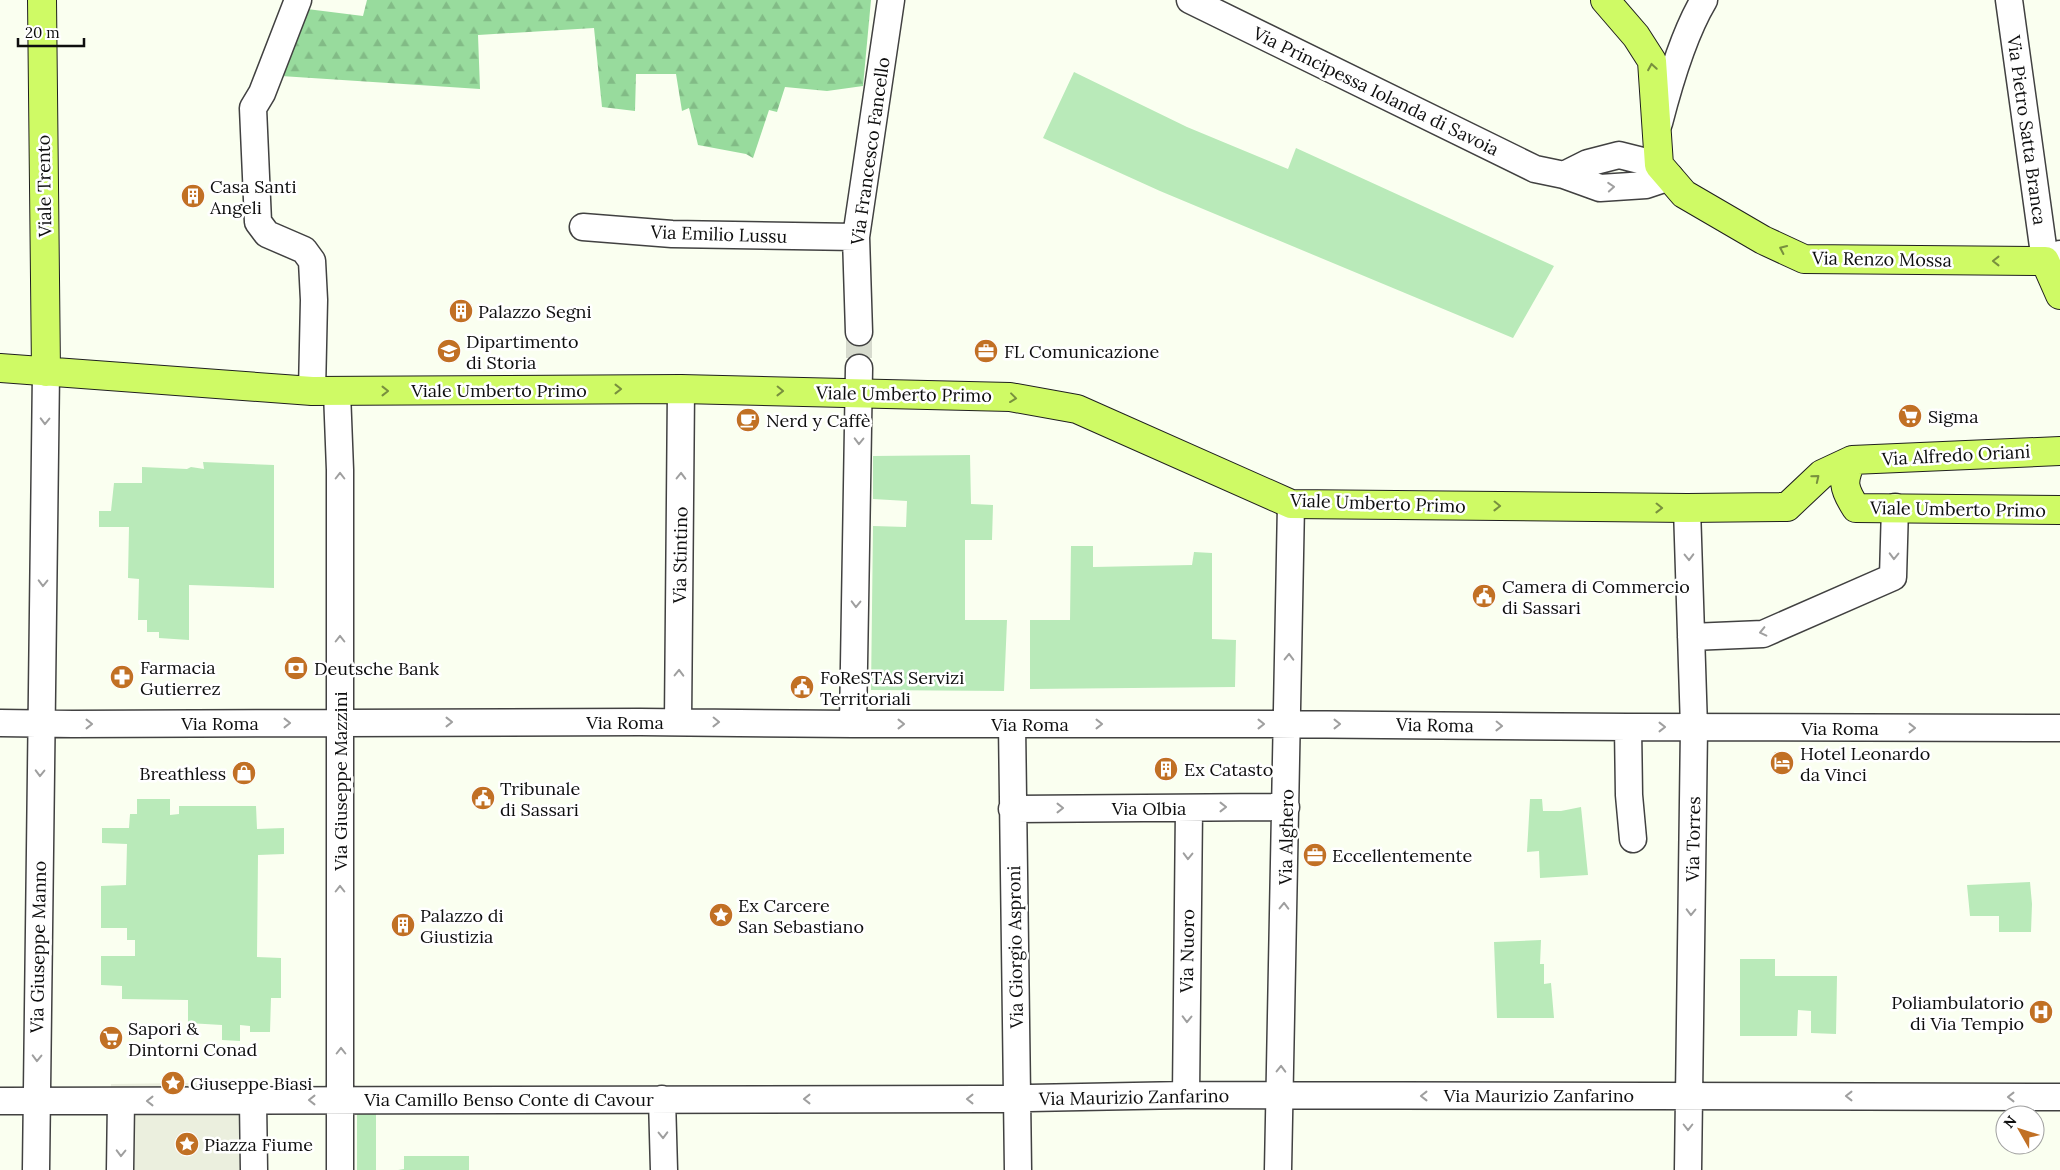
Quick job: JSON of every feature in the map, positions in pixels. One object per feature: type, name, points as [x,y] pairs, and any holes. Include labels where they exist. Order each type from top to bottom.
[{"type":"main road","name":"Viale Trento","points":[[42,0],[46,372]]},
{"type":"main road","points":[[1606,0],[1636,36],[1652,61],[1664,171]]},
{"type":"main road","name":"Via Renzo Mossa","points":[[1664,171],[1684,194],[1763,240],[1804,259],[2052,257]]},
{"type":"main road","points":[[2052,257],[2060,296]]},
{"type":"main road","name":"Viale Umberto Primo","points":[[0,368],[324,392],[681,389],[860,380],[891,395],[1010,397],[1077,409],[1291,504],[1687,508],[1787,507]]},
{"type":"main road","name":"Via Alfredo Oriani","points":[[1787,507],[1822,474],[1852,460],[2060,450]]},
{"type":"main road","name":"Viale Umberto Primo","points":[[1852,460],[1844,478],[1846,492],[1856,508],[2060,510]]},
{"type":"street","name":"Via Giuseppe Mazzini","points":[[298,0],[262,93],[253,108],[258,222],[267,234],[304,250],[312,261],[314,300],[324,392],[340,470],[340,1170]]},
{"type":"street","name":"Via Francesco Fancello","points":[[859,332],[856,237],[891,0]]},
{"type":"street","name":"Via Principessa Iolanda di Savoia","points":[[1190,0],[1535,169],[1564,175],[1600,188],[1646,185],[1664,171]]},
{"type":"street","points":[[1658,127],[1671,80],[1697,13],[1704,0]]},
{"type":"street","name":"Via Pietro Satta Branca","points":[[2009,0],[2052,257]]},
{"type":"street","name":"Via Emilio Lussu","points":[[582,227],[672,234],[856,237]]},
{"type":"street","name":"Via Giuseppe Manno","points":[[36,1170],[40,724],[46,372]]},
{"type":"street","points":[[853,724],[860,380]]},
{"type":"street","name":"Via Stintino","points":[[678,722],[681,389]]},
{"type":"street","name":"Via Alghero","points":[[1278,1170],[1281,1096],[1291,504]]},
{"type":"street","points":[[1690,637],[1763,634],[1893,577],[1894,507]]},
{"type":"street","name":"Via Torres","points":[[1687,508],[1694,728],[1688,1170]]},
{"type":"street","name":"Via Roma","points":[[0,723],[678,722],[1288,724],[1694,728],[2060,728]]},
{"type":"street","name":"Via Giorgio Asproni","points":[[1012,724],[1012,809],[1019,1099],[1018,1170]]},
{"type":"street","points":[[1628,727],[1629,795],[1633,839]]},
{"type":"street","name":"Via Olbia","points":[[1012,809],[1286,807]]},
{"type":"street","name":"Via Nuoro","points":[[1186,1095],[1189,808]]},
{"type":"street","name":"Via Maurizio Zanfarino","points":[[1019,1099],[1186,1095],[2060,1097]]},
{"type":"street","points":[[662,1099],[664,1170]]},
{"type":"street","name":"Via Camillo Benso Conte di Cavour","points":[[0,1101],[1019,1099]]},
{"type":"street","points":[[120,1170],[121,1100]]},
{"type":"street","points":[[253,1100],[254,1170]]},
{"type":"green space","points":[[367,0],[871,0],[863,86],[827,91],[785,87],[777,112],[769,110],[753,158],[746,154],[698,145],[689,108],[682,111],[676,74],[636,74],[635,111],[602,107],[594,28],[478,35],[480,89],[281,76],[307,9],[363,16]]},
{"type":"green space","points":[[1074,72],[1187,127],[1288,169],[1296,148],[1554,266],[1513,338],[1160,191],[1043,138]]},
{"type":"green space","points":[[970,455],[971,504],[993,505],[992,540],[965,540],[965,620],[1007,620],[1004,691],[871,690],[873,526],[906,527],[907,501],[873,499],[873,456]]},
{"type":"green space","points":[[203,462],[274,465],[274,588],[189,585],[189,640],[159,638],[159,632],[147,632],[147,620],[138,620],[139,579],[128,578],[129,527],[99,527],[99,511],[111,511],[114,483],[142,483],[142,467],[187,469],[191,467],[204,469]]},
{"type":"green space","points":[[1071,546],[1093,546],[1093,567],[1192,565],[1194,552],[1212,553],[1212,639],[1236,640],[1235,687],[1030,689],[1030,620],[1070,620]]},
{"type":"green space","points":[[137,799],[170,799],[170,815],[179,814],[179,806],[256,806],[257,829],[284,828],[284,854],[258,855],[257,957],[281,958],[281,998],[271,998],[270,1032],[250,1032],[250,1026],[240,1025],[240,1041],[222,1040],[222,1025],[188,1023],[188,1000],[122,999],[122,986],[101,985],[101,956],[135,956],[135,940],[127,940],[127,928],[101,928],[101,886],[126,885],[127,844],[102,843],[102,828],[129,828],[130,814],[137,814]]},
{"type":"green space","points":[[1530,799],[1542,799],[1543,811],[1561,811],[1581,807],[1588,875],[1540,878],[1539,851],[1527,852]]},
{"type":"green space","points":[[2030,882],[2032,904],[2031,932],[1999,932],[1999,916],[1970,916],[1967,885]]},
{"type":"green space","points":[[1541,940],[1540,964],[1544,964],[1544,984],[1551,983],[1554,1018],[1497,1018],[1494,942]]},
{"type":"green space","points":[[1740,959],[1775,959],[1775,976],[1837,976],[1836,1034],[1811,1033],[1811,1011],[1798,1010],[1797,1036],[1740,1036]]},
{"type":"green space","points":[[376,1112],[376,1170],[357,1170],[357,1113]]},
{"type":"green space","points":[[404,1156],[469,1156],[469,1170],[398,1170],[404,1169]]},
{"type":"shaded area","name":"Piazza Fiume","points":[[262,1082],[263,1170],[111,1170],[111,1084]]},
{"type":"tunnel","points":[[859,332],[859,368]]},
{"type":"place","name":"Casa Santi Angeli","points":[[193,196]]},
{"type":"place","name":"Palazzo Segni","points":[[461,311]]},
{"type":"place","name":"Dipartimento di Storia","points":[[449,351]]},
{"type":"place","name":"FL Comunicazione","points":[[986,351]]},
{"type":"place","name":"Sigma","points":[[1910,416]]},
{"type":"place","name":"Nerd y Caffè","points":[[748,420]]},
{"type":"place","name":"Camera di Commercio di Sassari","points":[[1484,596]]},
{"type":"place","name":"Deutsche Bank","points":[[296,668]]},
{"type":"place","name":"Farmacia Gutierrez","points":[[122,677]]},
{"type":"place","name":"FoReSTAS Servizi Territoriali","points":[[802,687]]},
{"type":"place","name":"Hotel Leonardo da Vinci","points":[[1782,763]]},
{"type":"place","name":"Ex Catasto","points":[[1166,769]]},
{"type":"place","name":"Breathless","points":[[244,773]]},
{"type":"place","name":"Tribunale di Sassari","points":[[483,798]]},
{"type":"place","name":"Eccellentemente","points":[[1315,855]]},
{"type":"place","name":"Ex Carcere San Sebastiano","points":[[721,915]]},
{"type":"place","name":"Palazzo di Giustizia","points":[[403,925]]},
{"type":"place","name":"Poliambulatorio di Via Tempio","points":[[2041,1012]]},
{"type":"place","name":"Sapori & Dintorni Conad","points":[[111,1038]]},
{"type":"place","name":"Giuseppe Biasi","points":[[173,1083]]},
{"type":"place","name":"Piazza Fiume","points":[[187,1144]]}]
